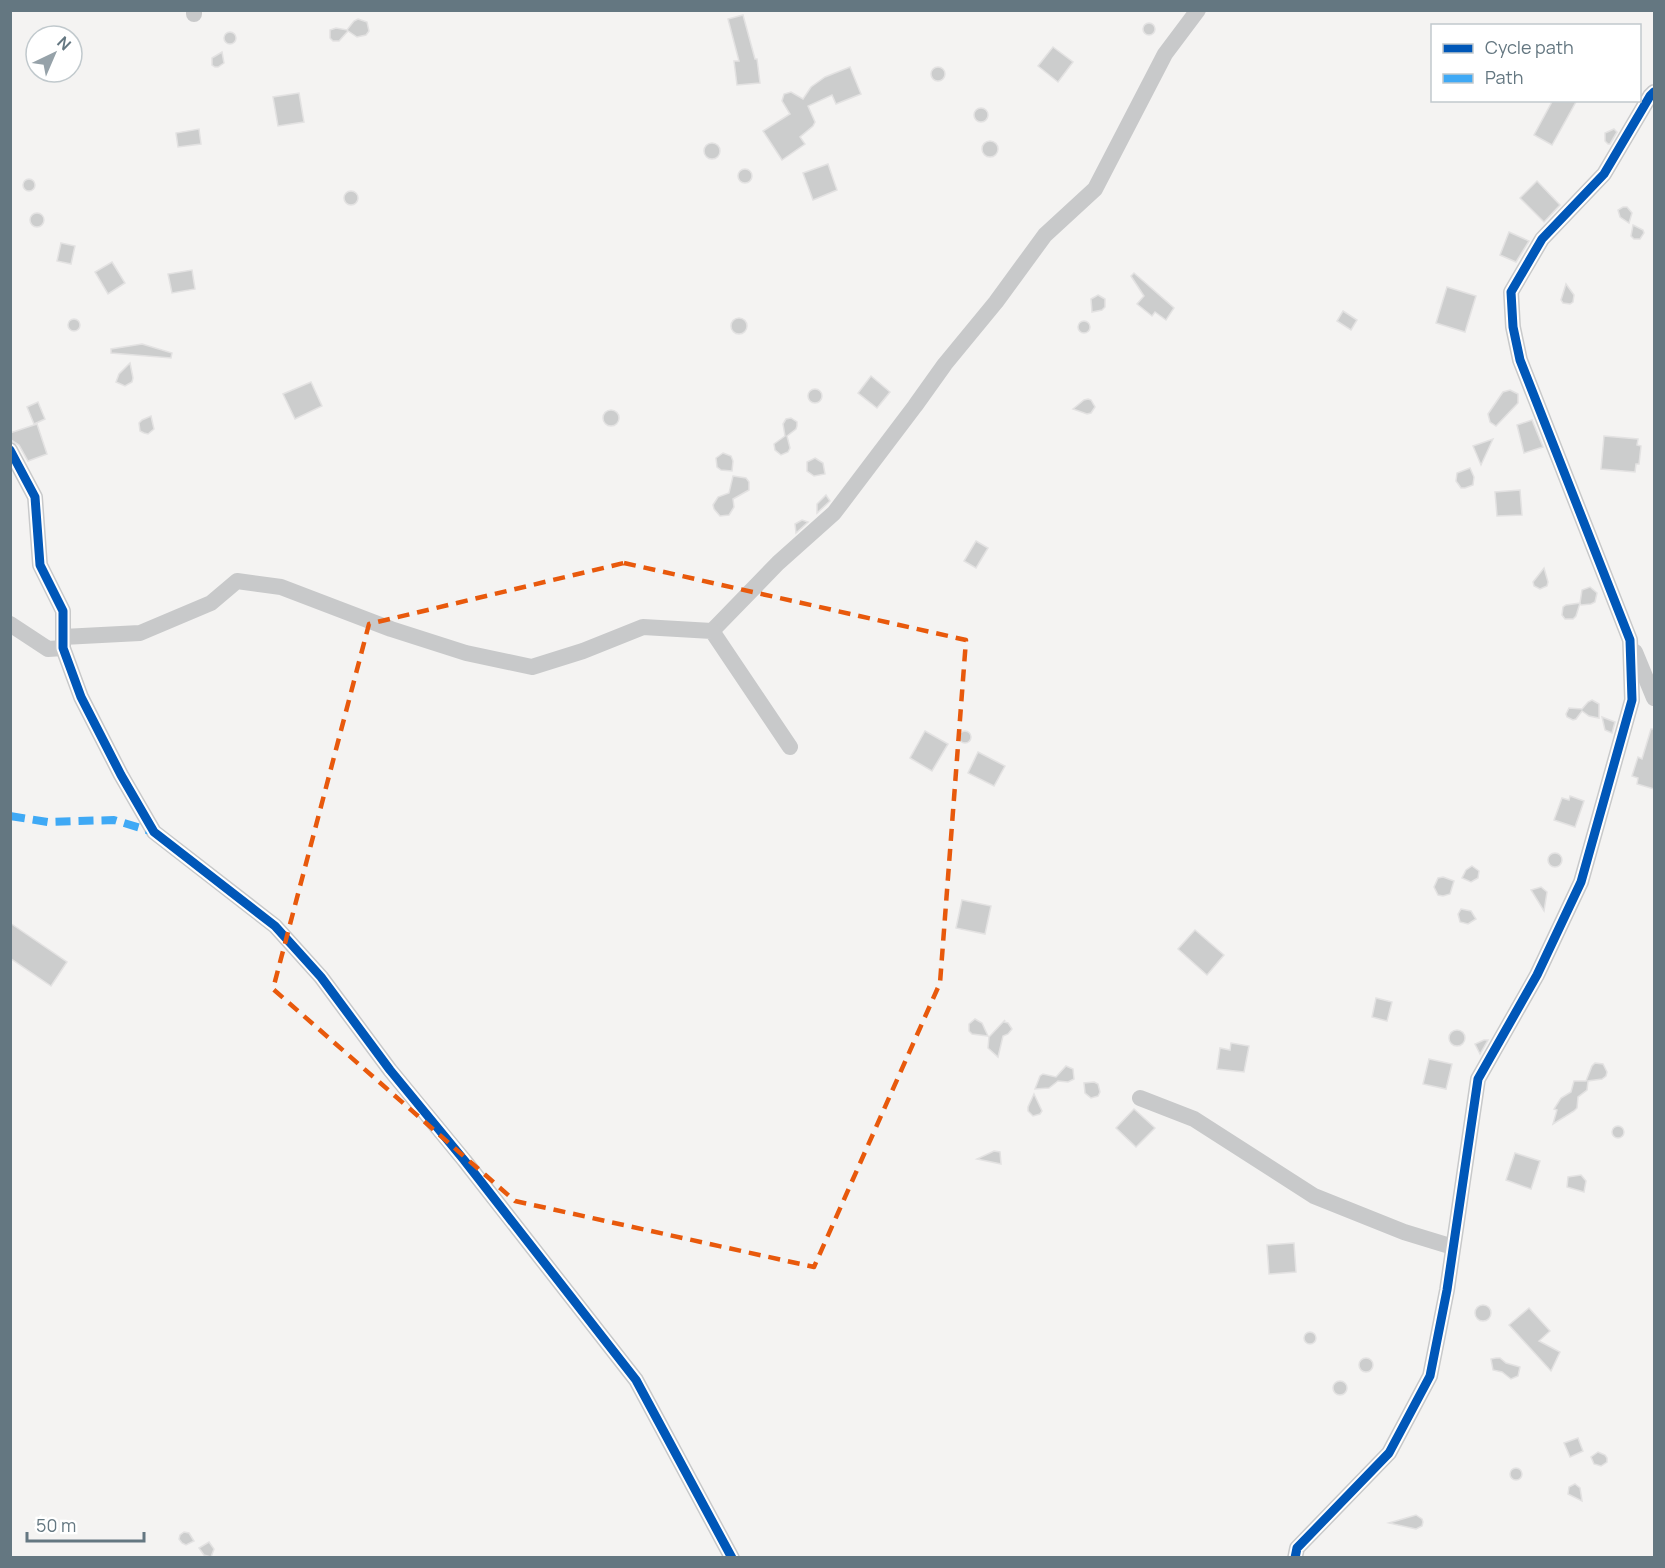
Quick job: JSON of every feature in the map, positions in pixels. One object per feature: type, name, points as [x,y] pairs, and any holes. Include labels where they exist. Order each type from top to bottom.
[{"type":"street","points":[[10,624],[48,649],[63,642],[140,633],[211,603],[237,581],[281,587],[391,629],[466,653],[532,667],[583,651],[643,627],[712,630],[778,563],[834,513],[1045,235],[1095,189],[1165,54],[1198,10]]},
{"type":"street","points":[[1654,92],[1604,174],[1542,239],[1511,292],[1513,327],[1520,360],[1654,698]]},
{"type":"street","points":[[10,450],[35,497],[40,565],[63,611],[63,642],[81,697],[121,775],[154,832],[275,926],[321,976],[390,1070],[464,1160],[636,1380],[732,1557]]},
{"type":"street","points":[[712,630],[789,747]]},
{"type":"street","points":[[1294,1557],[1297,1548],[1389,1453],[1430,1376],[1447,1290],[1478,1079],[1537,975],[1581,882],[1632,700],[1630,640]]},
{"type":"street","points":[[1140,1098],[1194,1119],[1314,1196],[1404,1232],[1453,1246]]},
{"type":"highlighted area","points":[[624,563],[966,640],[940,983],[814,1267],[515,1201],[273,989],[369,624]]},
{"type":"building","points":[[743,15],[755,59],[757,59],[760,83],[737,85],[734,61],[739,61],[728,19]]},
{"type":"building","points":[[358,19],[367,22],[369,31],[366,35],[357,37],[348,31],[339,41],[333,41],[330,38],[330,30],[336,28],[347,30]]},
{"type":"building","points":[[1151,23],[1155,29],[1151,35],[1147,35],[1143,27]]},
{"type":"building","points":[[232,32],[236,38],[232,44],[228,44],[224,36]]},
{"type":"building","points":[[1053,47],[1073,62],[1058,82],[1038,66]]},
{"type":"building","points":[[222,52],[224,63],[215,67],[212,65],[212,58]]},
{"type":"building","points":[[850,67],[861,94],[836,104],[832,95],[808,106],[815,122],[800,137],[805,144],[782,160],[763,131],[790,114],[782,101],[784,94],[791,92],[803,99],[811,87],[825,77]]},
{"type":"building","points":[[935,67],[941,67],[945,74],[941,81],[935,81],[931,77],[931,71]]},
{"type":"building","points":[[299,93],[304,122],[278,126],[273,97]]},
{"type":"building","points":[[1552,102],[1576,102],[1552,145],[1534,135]]},
{"type":"building","points":[[981,108],[986,110],[988,115],[986,120],[981,122],[976,120],[974,115],[976,110]]},
{"type":"building","points":[[199,129],[201,144],[178,147],[176,133]]},
{"type":"building","points":[[1614,129],[1617,132],[1608,144],[1605,141],[1605,133]]},
{"type":"building","points":[[987,141],[993,141],[998,149],[996,155],[987,157],[982,152],[982,146]]},
{"type":"building","points":[[712,143],[720,151],[712,159],[704,151]]},
{"type":"building","points":[[828,164],[837,190],[813,200],[803,173]]},
{"type":"building","points":[[742,169],[748,169],[752,176],[748,183],[742,183],[738,179],[738,173]]},
{"type":"building","points":[[31,179],[35,185],[31,191],[27,191],[23,183]]},
{"type":"building","points":[[1537,181],[1560,205],[1544,222],[1520,198]]},
{"type":"building","points":[[348,191],[354,191],[358,198],[354,205],[348,205],[344,201],[344,195]]},
{"type":"building","points":[[1627,207],[1632,213],[1629,223],[1620,217],[1618,210]]},
{"type":"building","points":[[37,213],[42,215],[44,220],[42,225],[37,227],[32,225],[30,220],[32,215]]},
{"type":"building","points":[[1633,225],[1643,230],[1644,233],[1640,239],[1634,239],[1631,236]]},
{"type":"building","points":[[1509,232],[1529,241],[1516,262],[1500,255]]},
{"type":"building","points":[[61,243],[75,246],[71,264],[57,261]]},
{"type":"building","points":[[112,262],[125,283],[108,294],[95,272]]},
{"type":"building","points":[[192,270],[195,289],[172,293],[168,274]]},
{"type":"building","points":[[1134,273],[1174,308],[1166,320],[1155,312],[1152,316],[1137,304],[1144,296],[1131,276]]},
{"type":"building","points":[[1566,284],[1574,295],[1573,302],[1570,304],[1563,303],[1561,300]]},
{"type":"building","points":[[1447,287],[1476,296],[1465,332],[1436,323]]},
{"type":"building","points":[[1098,295],[1105,299],[1105,307],[1092,312],[1091,299]]},
{"type":"building","points":[[1343,311],[1357,320],[1351,330],[1337,321]]},
{"type":"building","points":[[736,318],[742,318],[747,326],[745,332],[736,334],[731,329],[731,323]]},
{"type":"building","points":[[76,319],[80,325],[76,331],[72,331],[68,323]]},
{"type":"building","points":[[1086,321],[1090,327],[1086,333],[1082,333],[1078,325]]},
{"type":"building","points":[[142,344],[172,353],[171,358],[111,353],[111,349]]},
{"type":"building","points":[[130,363],[132,382],[125,386],[116,382],[119,374]]},
{"type":"building","points":[[871,376],[890,392],[877,408],[858,393]]},
{"type":"building","points":[[311,382],[322,406],[295,419],[283,394]]},
{"type":"building","points":[[815,389],[820,391],[822,396],[820,401],[815,403],[810,401],[808,396],[810,391]]},
{"type":"building","points":[[1510,390],[1518,394],[1518,403],[1496,426],[1490,422],[1488,414],[1503,392]]},
{"type":"building","points":[[1088,399],[1095,407],[1091,413],[1087,414],[1073,409],[1084,400]]},
{"type":"building","points":[[38,402],[45,419],[34,424],[27,407]]},
{"type":"building","points":[[608,410],[614,410],[619,418],[617,424],[608,426],[603,421],[603,415]]},
{"type":"building","points":[[151,416],[154,429],[148,434],[140,431],[139,423]]},
{"type":"building","points":[[791,418],[797,422],[797,426],[787,436],[790,448],[788,452],[781,455],[775,450],[774,444],[785,436],[783,424],[786,419]]},
{"type":"building","points":[[1532,420],[1543,447],[1524,453],[1517,425]]},
{"type":"building","points":[[37,424],[47,454],[28,461],[19,445],[11,440],[10,433]]},
{"type":"building","points":[[1604,436],[1638,439],[1637,445],[1641,446],[1639,464],[1636,464],[1635,472],[1601,469]]},
{"type":"building","points":[[1493,439],[1481,465],[1473,446]]},
{"type":"building","points":[[723,453],[731,456],[732,471],[721,470],[717,467],[716,458]]},
{"type":"building","points":[[815,458],[823,463],[825,474],[814,476],[807,471],[807,462]]},
{"type":"building","points":[[1470,468],[1474,477],[1473,485],[1461,488],[1456,481],[1457,473]]},
{"type":"building","points":[[733,476],[746,478],[749,482],[749,490],[733,499],[734,507],[729,515],[720,516],[713,505],[718,497],[729,493]]},
{"type":"building","points":[[1520,490],[1522,515],[1497,516],[1495,492]]},
{"type":"building","points":[[826,495],[830,501],[817,513],[817,504]]},
{"type":"building","points":[[802,520],[808,522],[796,533],[795,524]]},
{"type":"building","points":[[976,541],[988,548],[976,568],[964,561]]},
{"type":"building","points":[[1544,568],[1548,582],[1547,586],[1540,589],[1534,586],[1533,582]]},
{"type":"building","points":[[1590,587],[1597,593],[1595,602],[1581,605],[1582,590]]},
{"type":"building","points":[[1580,603],[1576,616],[1573,619],[1565,619],[1562,615],[1563,607]]},
{"type":"building","points":[[1592,700],[1599,704],[1599,718],[1589,716],[1582,711],[1576,719],[1567,717],[1569,708],[1582,709]]},
{"type":"building","points":[[1602,717],[1615,722],[1612,733],[1605,730]]},
{"type":"building","points":[[1651,729],[1654,729],[1654,789],[1637,784],[1638,778],[1632,776],[1638,757],[1642,759]]},
{"type":"building","points":[[925,731],[948,744],[932,771],[910,758]]},
{"type":"building","points":[[967,731],[970,732],[970,742],[963,743],[960,742],[959,735],[960,732]]},
{"type":"building","points":[[978,752],[1005,766],[994,786],[968,773]]},
{"type":"building","points":[[1570,796],[1584,801],[1575,827],[1554,820],[1562,798],[1569,800]]},
{"type":"building","points":[[1552,853],[1558,853],[1562,860],[1558,867],[1552,867],[1548,863],[1548,857]]},
{"type":"building","points":[[1472,866],[1479,871],[1478,878],[1471,882],[1462,878],[1466,870]]},
{"type":"building","points":[[1443,877],[1454,881],[1450,894],[1443,896],[1438,895],[1434,887],[1438,878]]},
{"type":"building","points":[[1541,887],[1547,892],[1544,911],[1531,890]]},
{"type":"building","points":[[962,900],[991,906],[985,934],[956,928]]},
{"type":"building","points":[[1461,909],[1471,911],[1476,919],[1468,924],[1460,922],[1458,914]]},
{"type":"building","points":[[10,923],[67,962],[51,986],[10,958]]},
{"type":"building","points":[[1195,930],[1224,955],[1207,975],[1178,949]]},
{"type":"building","points":[[1376,998],[1392,1002],[1387,1021],[1372,1017]]},
{"type":"building","points":[[975,1019],[982,1023],[988,1036],[972,1034],[969,1031],[969,1024]]},
{"type":"building","points":[[1005,1020],[1004,1022],[1008,1023],[1012,1029],[1003,1036],[998,1057],[988,1048],[989,1037]]},
{"type":"building","points":[[1457,1030],[1463,1032],[1465,1038],[1463,1044],[1457,1046],[1451,1044],[1449,1038],[1451,1032]]},
{"type":"building","points":[[1488,1040],[1480,1054],[1475,1044]]},
{"type":"building","points":[[1231,1043],[1249,1046],[1244,1072],[1217,1069],[1220,1048],[1230,1050]]},
{"type":"building","points":[[1429,1059],[1452,1064],[1446,1089],[1423,1084]]},
{"type":"building","points":[[1595,1063],[1603,1064],[1607,1072],[1606,1076],[1602,1079],[1588,1081],[1587,1090],[1578,1097],[1577,1108],[1553,1124],[1557,1110],[1554,1109],[1561,1098],[1571,1092],[1574,1081],[1586,1081]]},
{"type":"building","points":[[1066,1066],[1073,1069],[1074,1079],[1068,1082],[1058,1081],[1049,1088],[1035,1089],[1040,1076],[1043,1074],[1056,1077]]},
{"type":"building","points":[[1084,1083],[1098,1084],[1100,1092],[1098,1096],[1091,1098],[1085,1093]]},
{"type":"building","points":[[1034,1094],[1042,1111],[1033,1116],[1028,1111],[1028,1107]]},
{"type":"building","points":[[1134,1109],[1155,1128],[1136,1147],[1116,1128]]},
{"type":"building","points":[[1620,1126],[1624,1132],[1620,1138],[1616,1138],[1612,1130]]},
{"type":"building","points":[[994,1151],[1000,1152],[1001,1164],[977,1159]]},
{"type":"building","points":[[1515,1153],[1540,1161],[1531,1189],[1506,1180]]},
{"type":"building","points":[[1581,1175],[1586,1181],[1584,1192],[1567,1187],[1568,1177]]},
{"type":"building","points":[[1294,1243],[1296,1272],[1269,1274],[1267,1245]]},
{"type":"building","points":[[1483,1305],[1491,1313],[1483,1321],[1475,1313]]},
{"type":"building","points":[[1529,1308],[1550,1331],[1539,1341],[1560,1352],[1551,1371],[1509,1325]]},
{"type":"building","points":[[1312,1332],[1315,1333],[1315,1343],[1308,1344],[1305,1343],[1304,1336],[1305,1333]]},
{"type":"building","points":[[1363,1358],[1369,1358],[1373,1365],[1369,1372],[1363,1372],[1359,1368],[1359,1362]]},
{"type":"building","points":[[1500,1358],[1506,1363],[1520,1367],[1518,1376],[1511,1379],[1502,1372],[1493,1370],[1491,1359]]},
{"type":"building","points":[[1340,1381],[1345,1383],[1347,1388],[1345,1393],[1340,1395],[1335,1393],[1333,1388],[1335,1383]]},
{"type":"building","points":[[1578,1438],[1583,1451],[1570,1457],[1564,1443]]},
{"type":"building","points":[[1598,1452],[1607,1458],[1607,1462],[1601,1466],[1594,1464],[1591,1457]]},
{"type":"building","points":[[1518,1468],[1522,1474],[1518,1480],[1514,1480],[1510,1472]]},
{"type":"building","points":[[1575,1484],[1580,1488],[1582,1501],[1568,1494],[1569,1487]]},
{"type":"building","points":[[1416,1515],[1423,1522],[1422,1526],[1416,1529],[1389,1523]]},
{"type":"building","points":[[184,1532],[189,1533],[194,1541],[186,1545],[182,1543],[179,1539]]},
{"type":"building","points":[[209,1542],[214,1549],[211,1557],[204,1555],[199,1548]]},
{"type":"marked path","points":[[10,816],[48,822],[114,820],[154,832]]},
{"type":"cycle path","points":[[1295,1558],[1297,1548],[1389,1453],[1430,1376],[1447,1290],[1478,1079],[1537,975],[1581,882],[1632,700],[1630,640],[1520,360],[1513,327],[1511,292],[1542,239],[1604,174],[1654,92]]},
{"type":"cycle path","points":[[10,450],[35,497],[40,565],[63,611],[63,648],[81,697],[121,775],[154,832],[275,926],[321,977],[390,1070],[464,1160],[636,1380],[732,1558]]}]
